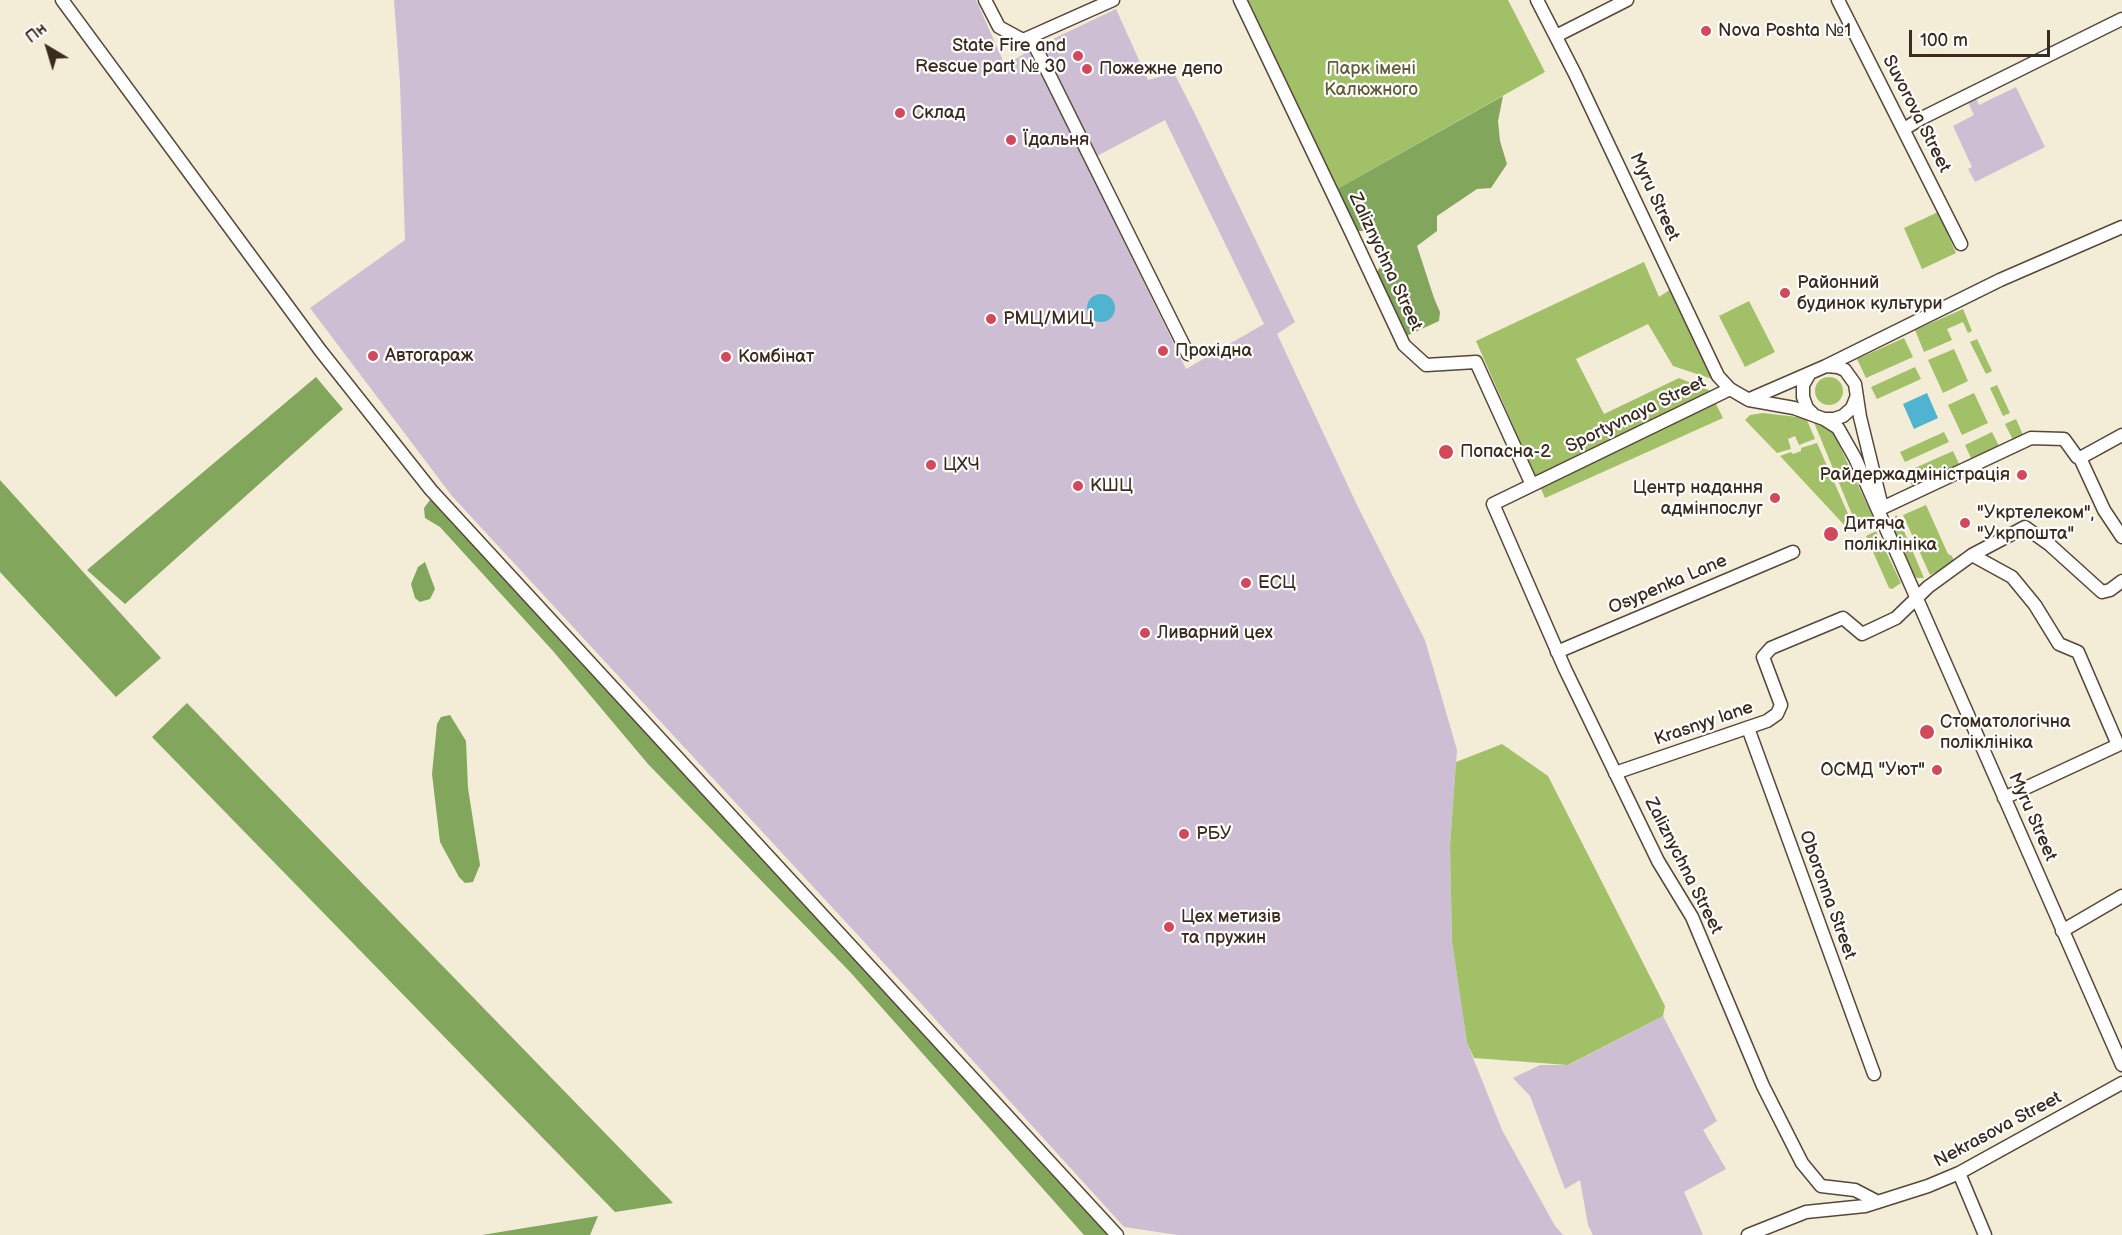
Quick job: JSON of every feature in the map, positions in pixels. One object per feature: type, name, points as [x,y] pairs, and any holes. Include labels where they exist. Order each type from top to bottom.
[{"type":"street","points":[[62,0],[320,350],[431,490],[1117,1235]]},
{"type":"street","points":[[986,0],[999,27],[1023,40],[1113,0]]},
{"type":"street","name":"Zaliznychna Street","points":[[1240,0],[1404,345],[1426,365],[1476,362],[1532,485]]},
{"type":"street","name":"Myru Street","points":[[1537,0],[1637,203],[1718,376],[1730,389],[1749,400],[1794,408],[1819,417]]},
{"type":"street","points":[[1556,36],[1627,0]]},
{"type":"street","name":"Suvorova Street","points":[[1838,0],[1961,244]]},
{"type":"street","points":[[1904,129],[2122,19]]},
{"type":"street","points":[[1031,38],[1188,354]]},
{"type":"street","points":[[1749,400],[1847,357],[2000,280],[2122,227]]},
{"type":"street","points":[[1847,357],[1849,374],[1855,384],[1881,513]]},
{"type":"street","points":[[1826,366],[1838,367],[1849,374]]},
{"type":"street","points":[[1810,373],[1803,385],[1803,397],[1808,408],[1838,428],[1881,513]]},
{"type":"street","name":"Sportyvnaya Street","points":[[1493,504],[1730,389]]},
{"type":"street","points":[[1819,417],[1834,419],[1843,416],[1852,408],[1856,398]]},
{"type":"street","points":[[2080,458],[2122,435]]},
{"type":"street","points":[[1881,513],[2031,438],[2064,439],[2080,458],[2104,510],[2122,537]]},
{"type":"street","name":"Zaliznychna Street","points":[[1493,504],[1557,652],[1658,861],[1692,917],[1763,1086],[1802,1163],[1821,1185],[1855,1190],[1878,1202]]},
{"type":"street","name":"Myru Street","points":[[1881,513],[1916,598],[2122,1065]]},
{"type":"street","points":[[1916,598],[1972,555],[2025,527],[2050,545],[2102,592],[2110,590],[2122,581]]},
{"type":"street","name":"Osypenka Lane","points":[[1557,652],[1794,552]]},
{"type":"street","points":[[1972,555],[2012,577],[2035,605],[2059,644],[2078,652],[2118,745],[2004,798]]},
{"type":"street","name":"Krasnyy lane","points":[[1615,773],[1767,721],[1777,714],[1781,705],[1763,657],[1771,648],[1843,618],[1862,634],[1896,618],[1916,598]]},
{"type":"street","name":"Oboronna Street","points":[[1748,728],[1874,1074]]},
{"type":"street","points":[[2062,931],[2122,896]]},
{"type":"street","name":"Nekrasova Street","points":[[1748,1235],[1806,1212],[1865,1206],[1959,1173],[2122,1083]]},
{"type":"street","points":[[1959,1173],[1985,1235]]},
{"type":"shaded area","points":[[394,0],[976,0],[1005,65],[1031,50],[1186,369],[1264,324],[1165,120],[1097,156],[1038,46],[1116,9],[1148,80],[1174,73],[1193,110],[1295,322],[1277,334],[1357,505],[1425,640],[1457,750],[1450,846],[1452,942],[1467,1043],[1502,1130],[1555,1226],[1563,1235],[1178,1235],[1124,1227],[916,998],[452,496],[310,308],[405,240],[400,82]]},
{"type":"shaded area","points":[[2016,87],[2045,147],[1975,182],[1968,169],[1972,167],[1953,126],[1974,115],[1968,102],[1976,99],[1979,105]]},
{"type":"shaded area","points":[[1663,1016],[1717,1121],[1703,1130],[1726,1169],[1684,1192],[1703,1235],[1593,1235],[1588,1225],[1580,1180],[1565,1189],[1530,1096],[1513,1078],[1540,1065],[1569,1065]]},
{"type":"green space","name":"Парк імені Калюжного","points":[[1245,0],[1508,0],[1545,72],[1337,189]]},
{"type":"green space","points":[[1503,96],[1498,121],[1500,141],[1507,164],[1491,188],[1477,189],[1437,216],[1437,231],[1417,246],[1440,312],[1439,321],[1404,337],[1376,274],[1385,258],[1374,240],[1365,231],[1357,231],[1337,189]]},
{"type":"green space","points":[[1938,212],[1956,253],[1922,269],[1904,228]]},
{"type":"green space","points":[[1644,262],[1659,297],[1671,289],[1712,379],[1673,366],[1648,324],[1576,359],[1604,414],[1679,378],[1709,390],[1723,418],[1545,498],[1476,341]]},
{"type":"green space","points":[[1749,301],[1775,352],[1745,367],[1719,316]]},
{"type":"green space","points":[[1963,309],[1972,331],[1968,333],[1963,322],[1947,329],[1952,340],[1924,352],[1915,330]]},
{"type":"green space","points":[[1904,338],[1913,357],[1866,378],[1857,359]]},
{"type":"green space","points":[[1977,339],[1992,371],[1986,374],[1970,342]]},
{"type":"green space","points":[[1954,349],[1968,381],[1943,393],[1928,360]]},
{"type":"green space","points":[[1915,367],[1921,379],[1877,399],[1871,387]]},
{"type":"green space","points":[[316,377],[343,409],[125,604],[87,570]]},
{"type":"green space","points":[[1829,377],[1839,381],[1843,391],[1839,401],[1829,405],[1819,401],[1815,391],[1819,381]]},
{"type":"green space","points":[[1997,385],[2010,413],[2003,416],[1990,388]]},
{"type":"green space","points":[[1974,393],[1988,423],[1962,435],[1948,405]]},
{"type":"green space","points":[[1763,413],[1806,418],[1815,439],[1799,445],[1795,436],[1788,439],[1791,449],[1777,453],[1745,420],[1750,415]]},
{"type":"green space","points":[[2016,419],[2023,435],[2013,440],[2005,424]]},
{"type":"green space","points":[[1813,420],[1833,432],[1873,517],[1856,524]]},
{"type":"green space","points":[[1944,432],[1949,442],[1905,462],[1900,452]]},
{"type":"green space","points":[[1992,432],[1999,446],[1971,458],[1965,445]]},
{"type":"green space","points":[[1817,443],[1853,525],[1847,528],[1780,456],[1791,452],[1793,454],[1801,451],[1801,448]]},
{"type":"green space","points":[[1953,451],[1960,466],[1913,488],[1906,472]]},
{"type":"green space","points":[[0,480],[161,658],[116,697],[0,572]]},
{"type":"green space","points":[[430,500],[438,504],[920,1030],[1112,1235],[1084,1235],[851,973],[648,764],[553,651],[440,527],[425,518],[424,508]]},
{"type":"green space","points":[[1926,505],[1948,554],[1954,561],[1930,575],[1903,515]]},
{"type":"green space","points":[[1896,515],[1924,578],[1917,578],[1911,572],[1893,528]]},
{"type":"green space","points":[[1876,531],[1901,583],[1892,589],[1889,588],[1866,536]]},
{"type":"green space","points":[[425,562],[435,589],[430,599],[420,602],[415,598],[411,584],[418,567]]},
{"type":"green space","points":[[187,703],[673,1203],[615,1212],[152,737]]},
{"type":"green space","points":[[450,715],[466,741],[468,788],[480,865],[473,882],[465,883],[459,877],[440,842],[432,774],[437,724],[441,717]]},
{"type":"green space","points":[[1502,744],[1548,776],[1665,1006],[1663,1016],[1568,1065],[1474,1058],[1467,1043],[1452,942],[1450,846],[1456,762]]},
{"type":"green space","points":[[598,1216],[590,1235],[482,1235]]},
{"type":"water","points":[[1101,294],[1111,298],[1115,308],[1111,318],[1101,322],[1091,318],[1087,308],[1091,298]]},
{"type":"water","points":[[1927,393],[1938,418],[1914,429],[1903,404]]},
{"type":"place","name":"Nova Poshta №1","points":[[1706,31]]},
{"type":"place","name":"State Fire and Rescue part № 30","points":[[1078,56]]},
{"type":"place","name":"Пожежне депо","points":[[1087,69]]},
{"type":"place","name":"Склад","points":[[900,113]]},
{"type":"place","name":"Їдальня","points":[[1011,140]]},
{"type":"place","name":"Районний будинок культури","points":[[1785,293]]},
{"type":"place","name":"РМЦ/МИЦ","points":[[991,319]]},
{"type":"place","name":"Прохідна","points":[[1163,351]]},
{"type":"place","name":"Автогараж","points":[[373,356]]},
{"type":"place","name":"Комбінат","points":[[726,357]]},
{"type":"place","name":"Попасна-2","points":[[1446,452]]},
{"type":"place","name":"ЦХЧ","points":[[931,465]]},
{"type":"place","name":"Райдержадміністрація","points":[[2022,475]]},
{"type":"place","name":"КШЦ","points":[[1078,486]]},
{"type":"place","name":"Центр надання адмінпослуг","points":[[1775,498]]},
{"type":"place","name":"\"Укртелеком\", \"Укрпошта\"","points":[[1965,523]]},
{"type":"place","name":"Дитяча поліклініка","points":[[1831,534]]},
{"type":"place","name":"ЕСЦ","points":[[1246,583]]},
{"type":"place","name":"Ливарний цех","points":[[1145,633]]},
{"type":"place","name":"Стоматологічна поліклініка","points":[[1927,732]]},
{"type":"place","name":"ОСМД \"Уют\"","points":[[1937,770]]},
{"type":"place","name":"РБУ","points":[[1184,834]]},
{"type":"place","name":"Цех метизів та пружин","points":[[1169,927]]}]
